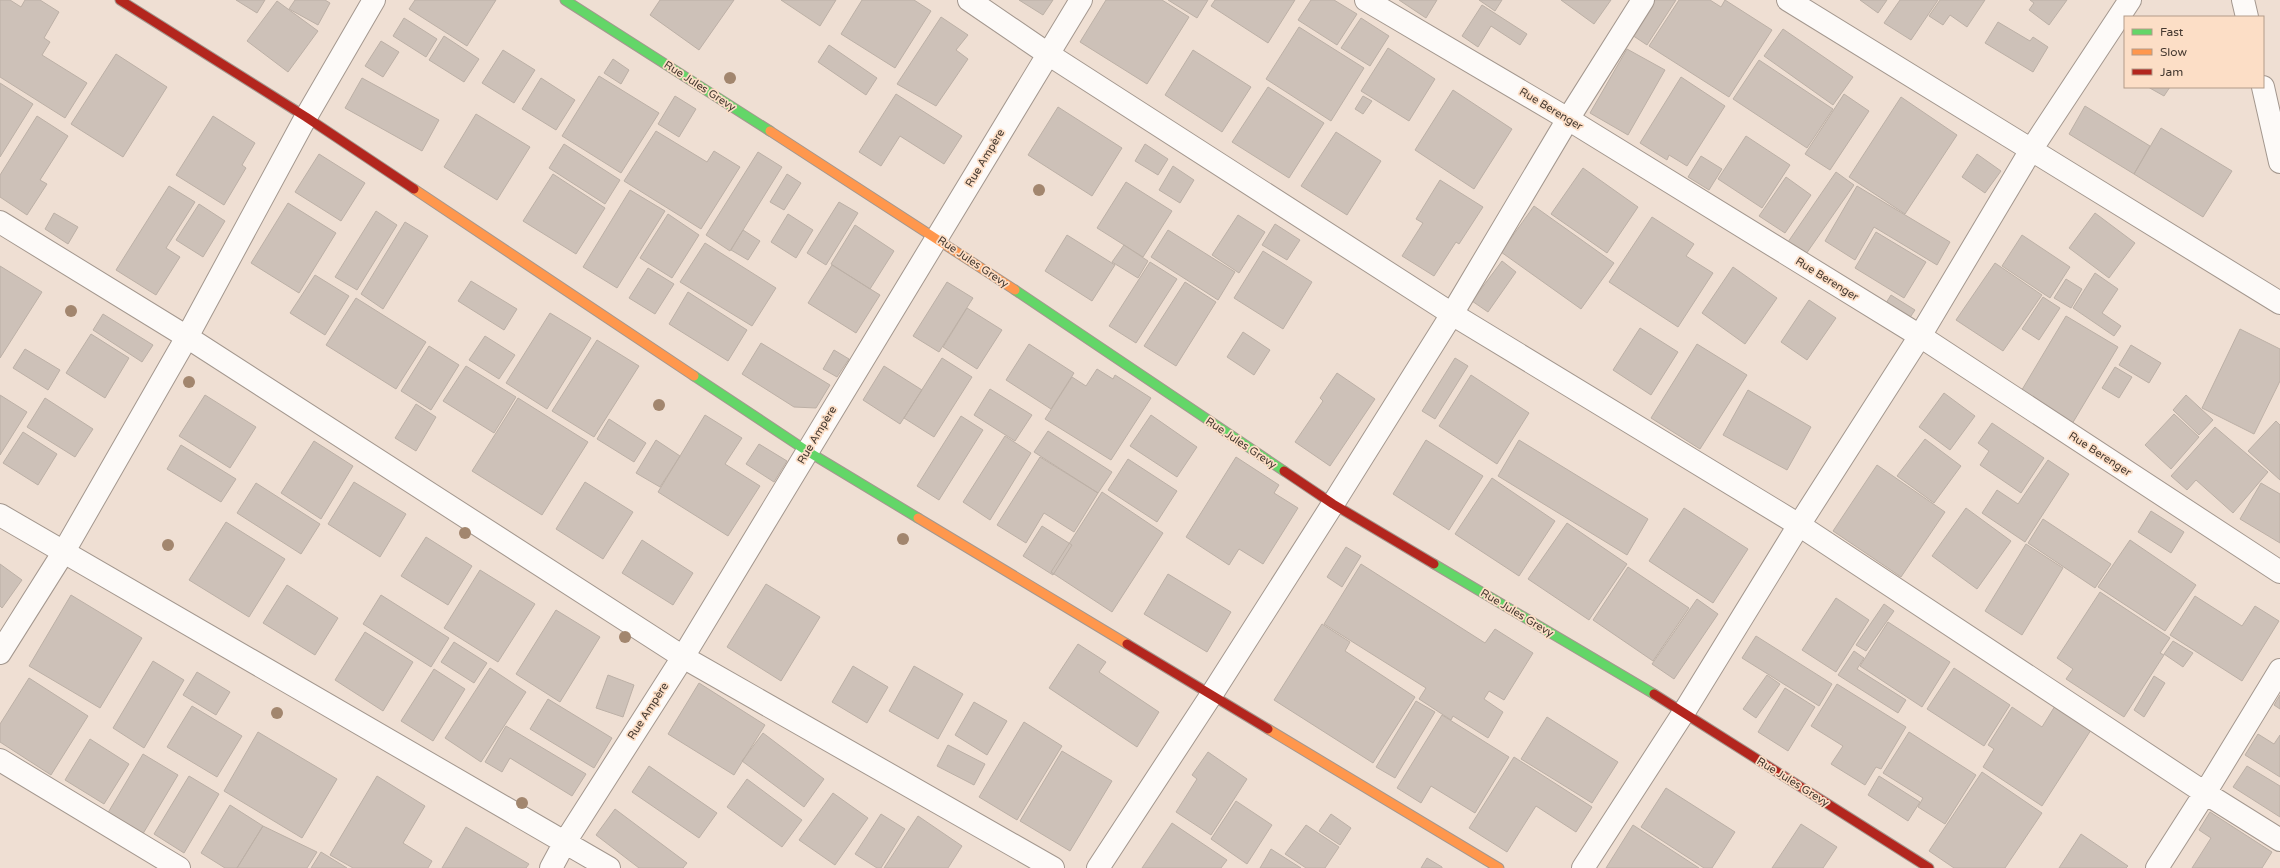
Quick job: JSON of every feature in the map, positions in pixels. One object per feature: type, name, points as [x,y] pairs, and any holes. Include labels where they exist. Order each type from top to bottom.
[{"type":"street","points":[[120,0],[306,117],[807,451],[1499,868]]},
{"type":"street","points":[[0,653],[63,553],[187,337],[306,117],[374,0]]},
{"type":"street","name":"Rue Jules Grevy","points":[[565,0],[937,238],[1333,504],[1684,712],[1929,868]]},
{"type":"street","points":[[969,0],[1048,54],[1452,314],[1799,525],[2205,793],[2280,840]]},
{"type":"street","name":"Rue Ampère","points":[[551,868],[565,842],[683,658],[1081,0]]},
{"type":"street","name":"Rue Berenger","points":[[1366,0],[1568,119],[1920,336],[2280,572]]},
{"type":"street","points":[[1098,868],[1212,694],[1333,504],[1452,314],[1568,119],[1643,0]]},
{"type":"street","points":[[1788,0],[2280,303]]},
{"type":"street","points":[[1583,868],[1684,712],[1799,525],[1920,336],[2031,150],[2130,0]]},
{"type":"street","points":[[2243,0],[2247,16]]},
{"type":"street","points":[[2263,88],[2280,162]]},
{"type":"street","points":[[0,222],[187,337],[683,658],[1053,868]]},
{"type":"street","points":[[0,516],[609,868]]},
{"type":"street","points":[[2156,868],[2205,793],[2280,670]]},
{"type":"street","points":[[0,760],[179,868]]},
{"type":"building","points":[[0,0],[10,0],[21,7],[25,0],[40,0],[59,12],[44,38],[50,42],[42,55],[87,83],[65,118],[0,77]]},
{"type":"building","points":[[236,0],[265,0],[257,13]]},
{"type":"building","points":[[295,0],[325,0],[330,3],[318,25],[289,9]]},
{"type":"building","points":[[415,0],[496,0],[467,46],[409,9]]},
{"type":"building","points":[[660,0],[734,0],[699,50],[650,15]]},
{"type":"building","points":[[781,0],[836,0],[820,26]]},
{"type":"building","points":[[862,0],[914,0],[931,11],[895,68],[841,34]]},
{"type":"building","points":[[1019,0],[1053,0],[1043,15]]},
{"type":"building","points":[[1106,0],[1162,0],[1189,17],[1147,84],[1080,42]]},
{"type":"building","points":[[1168,0],[1208,0],[1197,18]]},
{"type":"building","points":[[1215,0],[1295,0],[1268,43],[1211,6]]},
{"type":"building","points":[[1311,0],[1334,0],[1357,14],[1337,45],[1298,20]]},
{"type":"building","points":[[1399,0],[1437,0],[1426,18]]},
{"type":"building","points":[[1479,0],[1502,0],[1495,11]]},
{"type":"building","points":[[1561,0],[1611,0],[1594,24]]},
{"type":"building","points":[[1655,0],[1676,0],[1647,45],[1632,35]]},
{"type":"building","points":[[1679,0],[1710,0],[1721,7],[1725,0],[1772,30],[1729,97],[1649,46]]},
{"type":"building","points":[[1860,0],[1887,0],[1878,13]]},
{"type":"building","points":[[1900,0],[1938,0],[1911,40],[1884,23]]},
{"type":"building","points":[[1940,0],[1985,0],[1967,27],[1950,15],[1943,25],[1929,16]]},
{"type":"building","points":[[2030,0],[2067,0],[2049,25],[2029,10],[2034,3]]},
{"type":"building","points":[[277,1],[318,31],[288,72],[247,41]]},
{"type":"building","points":[[1482,5],[1527,34],[1520,45],[1491,26],[1478,47],[1462,36]]},
{"type":"building","points":[[941,17],[968,35],[956,50],[968,59],[936,106],[897,84]]},
{"type":"building","points":[[404,18],[437,39],[426,57],[393,36]]},
{"type":"building","points":[[1361,18],[1389,36],[1370,66],[1341,48]]},
{"type":"building","points":[[1998,22],[2030,41],[2033,37],[2048,47],[2033,72],[1985,43]]},
{"type":"building","points":[[1299,27],[1364,68],[1331,121],[1266,79]]},
{"type":"building","points":[[1783,29],[1853,77],[1833,105],[1764,56]]},
{"type":"building","points":[[444,36],[479,59],[464,82],[429,60]]},
{"type":"building","points":[[381,41],[399,52],[383,77],[365,66]]},
{"type":"building","points":[[829,45],[877,78],[866,95],[818,62]]},
{"type":"building","points":[[1388,48],[1435,79],[1409,121],[1361,91]]},
{"type":"building","points":[[1627,49],[1665,70],[1628,135],[1590,113]]},
{"type":"building","points":[[503,50],[535,70],[514,103],[482,83]]},
{"type":"building","points":[[1193,50],[1251,87],[1222,132],[1165,95]]},
{"type":"building","points":[[116,54],[167,87],[123,157],[71,124]]},
{"type":"building","points":[[613,59],[629,70],[621,84],[604,73]]},
{"type":"building","points":[[1759,60],[1833,109],[1807,148],[1733,99]]},
{"type":"building","points":[[599,76],[659,113],[621,173],[562,136]]},
{"type":"building","points":[[1681,77],[1725,106],[1687,166],[1669,155],[1667,160],[1640,143]]},
{"type":"building","points":[[362,78],[439,120],[422,151],[345,108]]},
{"type":"building","points":[[541,78],[575,100],[556,130],[522,109]]},
{"type":"building","points":[[0,83],[33,104],[0,157]]},
{"type":"building","points":[[1268,87],[1324,123],[1289,178],[1232,142]]},
{"type":"building","points":[[2150,88],[2169,88],[2164,96]]},
{"type":"building","points":[[1453,90],[1512,129],[1474,189],[1415,150]]},
{"type":"building","points":[[896,94],[962,136],[944,164],[900,136],[881,166],[859,152]]},
{"type":"building","points":[[1844,94],[1869,111],[1830,170],[1805,154]]},
{"type":"building","points":[[675,96],[696,109],[679,137],[658,124]]},
{"type":"building","points":[[1363,96],[1372,101],[1363,114],[1355,109]]},
{"type":"building","points":[[1901,97],[1957,135],[1905,214],[1849,177]]},
{"type":"building","points":[[2085,106],[2150,146],[2134,174],[2069,134]]},
{"type":"building","points":[[1058,107],[1122,148],[1092,196],[1028,155]]},
{"type":"building","points":[[476,114],[530,147],[497,200],[444,167]]},
{"type":"building","points":[[37,116],[68,136],[40,180],[47,184],[27,215],[0,197],[0,175]]},
{"type":"building","points":[[213,116],[255,143],[242,165],[246,168],[224,205],[176,175]]},
{"type":"building","points":[[2161,128],[2232,171],[2203,217],[2134,174]]},
{"type":"building","points":[[656,131],[707,162],[714,151],[740,167],[701,229],[624,181]]},
{"type":"building","points":[[1336,132],[1381,161],[1347,215],[1301,186]]},
{"type":"building","points":[[1746,136],[1790,165],[1762,208],[1718,179]]},
{"type":"building","points":[[564,144],[620,180],[605,204],[549,168]]},
{"type":"building","points":[[1145,144],[1168,159],[1158,175],[1135,161]]},
{"type":"building","points":[[758,152],[782,167],[730,251],[706,235]]},
{"type":"building","points":[[319,154],[365,183],[341,221],[295,192]]},
{"type":"building","points":[[1977,154],[2001,171],[1985,193],[1962,177]]},
{"type":"building","points":[[1701,156],[1722,169],[1709,190],[1688,177]]},
{"type":"building","points":[[1173,166],[1194,180],[1180,203],[1159,190]]},
{"type":"building","points":[[1583,168],[1638,207],[1607,253],[1551,214]]},
{"type":"building","points":[[1836,172],[1854,185],[1806,254],[1788,242]]},
{"type":"building","points":[[553,174],[605,208],[576,254],[523,221]]},
{"type":"building","points":[[787,174],[801,183],[784,210],[770,202]]},
{"type":"building","points":[[1786,177],[1811,195],[1785,233],[1759,216]]},
{"type":"building","points":[[1440,180],[1483,207],[1459,244],[1456,242],[1434,276],[1402,256],[1423,223],[1416,219]]},
{"type":"building","points":[[1126,182],[1172,211],[1143,257],[1097,228]]},
{"type":"building","points":[[169,186],[195,202],[166,248],[180,257],[156,295],[116,270]]},
{"type":"building","points":[[1857,186],[1950,242],[1937,265],[1874,227],[1855,260],[1825,241]]},
{"type":"building","points":[[630,190],[665,211],[617,288],[583,267]]},
{"type":"building","points":[[839,202],[858,213],[826,265],[807,253]]},
{"type":"building","points":[[288,203],[336,233],[299,293],[251,263]]},
{"type":"building","points":[[199,204],[225,221],[203,257],[176,240]]},
{"type":"building","points":[[1534,206],[1614,263],[1581,309],[1501,252]]},
{"type":"building","points":[[376,211],[397,225],[357,290],[335,277]]},
{"type":"building","points":[[54,213],[78,227],[68,244],[45,229]]},
{"type":"building","points":[[2095,213],[2135,243],[2109,278],[2069,248]]},
{"type":"building","points":[[668,214],[699,235],[672,278],[640,258]]},
{"type":"building","points":[[788,214],[813,230],[796,258],[771,242]]},
{"type":"building","points":[[1238,215],[1265,232],[1239,273],[1212,255]]},
{"type":"building","points":[[1652,217],[1694,244],[1686,256],[1713,273],[1678,327],[1609,282]]},
{"type":"building","points":[[405,222],[428,236],[383,309],[361,294]]},
{"type":"building","points":[[1275,224],[1300,240],[1287,260],[1262,245]]},
{"type":"building","points":[[855,225],[894,251],[870,289],[831,264]]},
{"type":"building","points":[[743,230],[760,241],[748,260],[731,250]]},
{"type":"building","points":[[1168,230],[1235,272],[1218,300],[1151,257]]},
{"type":"building","points":[[1876,232],[1926,262],[1904,298],[1855,268]]},
{"type":"building","points":[[1067,235],[1115,265],[1092,301],[1045,271]]},
{"type":"building","points":[[2022,235],[2070,267],[2050,298],[2002,266]]},
{"type":"building","points":[[705,243],[776,288],[752,326],[680,282]]},
{"type":"building","points":[[1124,245],[1148,261],[1138,278],[1112,262]]},
{"type":"building","points":[[1263,251],[1312,282],[1283,329],[1234,298]]},
{"type":"building","points":[[1502,261],[1516,272],[1488,312],[1472,301]]},
{"type":"building","points":[[1150,262],[1177,279],[1136,343],[1109,326]]},
{"type":"building","points":[[1995,263],[2042,295],[2003,351],[1956,320]]},
{"type":"building","points":[[832,265],[880,295],[856,333],[808,303]]},
{"type":"building","points":[[0,266],[42,292],[0,358]]},
{"type":"building","points":[[1733,267],[1777,298],[1745,344],[1702,313]]},
{"type":"building","points":[[648,268],[674,284],[655,314],[629,298]]},
{"type":"building","points":[[2095,273],[2118,289],[2102,313],[2121,326],[2114,336],[2073,308]]},
{"type":"building","points":[[315,275],[349,296],[325,335],[290,313]]},
{"type":"building","points":[[2066,279],[2082,289],[2071,308],[2054,298]]},
{"type":"building","points":[[471,281],[517,309],[504,330],[458,301]]},
{"type":"building","points":[[947,282],[973,298],[939,352],[913,336]]},
{"type":"building","points":[[1185,282],[1216,302],[1176,366],[1144,346]]},
{"type":"building","points":[[688,292],[747,330],[728,361],[669,324]]},
{"type":"building","points":[[1891,295],[1915,310],[1909,319],[1886,303]]},
{"type":"building","points":[[2043,297],[2060,308],[2039,340],[2022,329]]},
{"type":"building","points":[[356,298],[426,342],[396,389],[326,345]]},
{"type":"building","points":[[1809,300],[1836,318],[1807,360],[1781,342]]},
{"type":"building","points":[[967,308],[1002,330],[977,369],[943,347]]},
{"type":"building","points":[[550,313],[591,338],[547,409],[506,383]]},
{"type":"building","points":[[103,314],[153,345],[142,362],[93,330]]},
{"type":"building","points":[[2066,316],[2118,347],[2072,424],[2020,393]]},
{"type":"building","points":[[1640,328],[1678,352],[1651,395],[1613,370]]},
{"type":"building","points":[[2240,329],[2280,349],[2280,381],[2254,434],[2202,408]]},
{"type":"building","points":[[1243,332],[1270,350],[1254,375],[1227,357]]},
{"type":"building","points":[[91,334],[129,358],[105,398],[66,373]]},
{"type":"building","points":[[485,336],[515,355],[499,379],[469,360]]},
{"type":"building","points":[[597,340],[639,366],[594,437],[552,411]]},
{"type":"building","points":[[761,343],[830,385],[816,408],[794,407],[742,374]]},
{"type":"building","points":[[1029,344],[1074,373],[1051,409],[1006,380]]},
{"type":"building","points":[[1697,344],[1747,375],[1700,449],[1651,418]]},
{"type":"building","points":[[2131,345],[2161,363],[2149,383],[2119,365]]},
{"type":"building","points":[[429,346],[459,365],[431,410],[401,391]]},
{"type":"building","points":[[25,349],[60,370],[48,390],[13,368]]},
{"type":"building","points":[[834,350],[849,359],[837,377],[823,369]]},
{"type":"building","points":[[942,358],[972,377],[934,437],[904,418]]},
{"type":"building","points":[[1455,358],[1468,366],[1435,419],[1422,411]]},
{"type":"building","points":[[466,366],[516,397],[494,433],[443,401]]},
{"type":"building","points":[[884,366],[922,390],[900,424],[863,400]]},
{"type":"building","points":[[2115,367],[2132,377],[2119,398],[2102,388]]},
{"type":"building","points":[[1097,369],[1113,379],[1115,375],[1151,398],[1111,460],[1045,419],[1072,377],[1086,386]]},
{"type":"building","points":[[1337,373],[1375,399],[1330,466],[1295,442],[1323,401],[1320,398]]},
{"type":"building","points":[[1471,375],[1529,413],[1497,464],[1439,426]]},
{"type":"building","points":[[990,389],[1032,415],[1015,441],[974,415]]},
{"type":"building","points":[[1748,390],[1811,427],[1787,470],[1723,435]]},
{"type":"building","points":[[1944,393],[1975,416],[1950,450],[1919,427]]},
{"type":"building","points":[[0,395],[27,412],[0,455]]},
{"type":"building","points":[[205,395],[256,427],[230,468],[179,436]]},
{"type":"building","points":[[2186,395],[2213,420],[2199,435],[2173,410]]},
{"type":"building","points":[[45,398],[93,429],[75,457],[27,427]]},
{"type":"building","points":[[518,398],[588,442],[542,515],[472,471]]},
{"type":"building","points":[[416,404],[436,417],[416,451],[395,438]]},
{"type":"building","points":[[2174,414],[2199,437],[2171,469],[2145,445]]},
{"type":"building","points":[[705,415],[742,438],[725,464],[760,486],[728,536],[658,492]]},
{"type":"building","points":[[1151,415],[1197,447],[1177,477],[1130,446]]},
{"type":"building","points":[[961,416],[983,430],[939,500],[917,486]]},
{"type":"building","points":[[609,419],[646,443],[634,462],[597,439]]},
{"type":"building","points":[[2276,421],[2280,425],[2280,480],[2248,451]]},
{"type":"building","points":[[1992,423],[2044,458],[2021,493],[1980,465],[1989,451],[1978,443]]},
{"type":"building","points":[[2215,427],[2268,472],[2233,513],[2196,480],[2187,490],[2171,476]]},
{"type":"building","points":[[1048,431],[1112,472],[1098,493],[1034,452]]},
{"type":"building","points":[[23,432],[57,454],[38,485],[3,463]]},
{"type":"building","points":[[1005,436],[1031,453],[990,520],[963,502]]},
{"type":"building","points":[[1925,439],[1961,466],[1934,503],[1897,476]]},
{"type":"building","points":[[656,440],[680,456],[660,487],[636,473]]},
{"type":"building","points":[[1426,440],[1483,476],[1449,530],[1393,494]]},
{"type":"building","points":[[1519,440],[1648,519],[1627,555],[1498,476]]},
{"type":"building","points":[[314,441],[353,466],[321,519],[281,493]]},
{"type":"building","points":[[759,444],[787,461],[774,482],[746,464]]},
{"type":"building","points":[[181,445],[236,479],[221,502],[167,469]]},
{"type":"building","points":[[1040,457],[1098,493],[1074,532],[1044,513],[1026,543],[997,525]]},
{"type":"building","points":[[1236,457],[1279,485],[1274,493],[1298,508],[1263,564],[1239,549],[1229,565],[1186,537]]},
{"type":"building","points":[[1128,459],[1177,491],[1157,522],[1108,490]]},
{"type":"building","points":[[2048,460],[2069,474],[2025,542],[1982,513],[1997,490],[2018,504]]},
{"type":"building","points":[[1877,465],[1945,512],[1901,577],[1833,531]]},
{"type":"building","points":[[1492,478],[1555,521],[1519,576],[1455,534]]},
{"type":"building","points":[[354,482],[406,514],[380,557],[328,524]]},
{"type":"building","points":[[585,482],[633,512],[603,559],[556,529]]},
{"type":"building","points":[[256,483],[320,524],[301,554],[237,513]]},
{"type":"building","points":[[2261,483],[2280,494],[2280,543],[2240,519]]},
{"type":"building","points":[[1102,492],[1163,533],[1112,612],[1051,572]]},
{"type":"building","points":[[1684,508],[1748,549],[1713,603],[1649,561]]},
{"type":"building","points":[[1966,508],[2011,541],[1977,589],[1932,556]]},
{"type":"building","points":[[2151,511],[2184,532],[2171,553],[2138,532]]},
{"type":"building","points":[[2043,519],[2111,564],[2095,588],[2028,543]]},
{"type":"building","points":[[226,522],[285,559],[249,617],[189,580]]},
{"type":"building","points":[[1567,523],[1627,564],[1589,620],[1528,579]]},
{"type":"building","points":[[1042,526],[1072,545],[1053,575],[1023,556]]},
{"type":"building","points":[[426,537],[472,566],[448,605],[401,576]]},
{"type":"building","points":[[642,540],[693,573],[673,605],[622,573]]},
{"type":"building","points":[[2130,540],[2196,585],[2165,631],[2098,587]]},
{"type":"building","points":[[2026,544],[2063,568],[2022,635],[1985,611]]},
{"type":"building","points":[[1346,547],[1361,556],[1342,587],[1327,577]]},
{"type":"building","points":[[0,564],[22,580],[2,608],[0,606]]},
{"type":"building","points":[[1361,564],[1485,643],[1495,629],[1533,653],[1504,700],[1489,691],[1484,699],[1503,712],[1488,738],[1453,716],[1451,720],[1419,699],[1426,688],[1324,624]]},
{"type":"building","points":[[1628,567],[1689,608],[1653,661],[1593,620]]},
{"type":"building","points":[[480,570],[535,604],[498,662],[444,628]]},
{"type":"building","points":[[1168,574],[1231,612],[1207,652],[1144,614]]},
{"type":"building","points":[[766,584],[820,617],[781,681],[727,647]]},
{"type":"building","points":[[287,585],[338,618],[315,655],[263,623]]},
{"type":"building","points":[[2100,592],[2170,638],[2160,653],[2164,655],[2124,717],[2066,679],[2073,669],[2057,658]]},
{"type":"building","points":[[71,595],[142,638],[100,708],[29,666]]},
{"type":"building","points":[[381,595],[449,638],[431,667],[363,624]]},
{"type":"building","points":[[2195,596],[2242,626],[2255,606],[2279,621],[2242,681],[2170,635]]},
{"type":"building","points":[[1836,598],[1869,620],[1836,672],[1802,650]]},
{"type":"building","points":[[1697,599],[1718,614],[1674,679],[1652,664]]},
{"type":"building","points":[[1884,604],[1894,611],[1866,651],[1856,645]]},
{"type":"building","points":[[556,610],[600,637],[560,702],[516,674]]},
{"type":"building","points":[[1888,622],[1950,662],[1922,707],[1860,666]]},
{"type":"building","points":[[1322,624],[1350,642],[1345,651],[1415,697],[1373,763],[1274,700]]},
{"type":"building","points":[[365,632],[413,662],[383,711],[335,680]]},
{"type":"building","points":[[1756,636],[1832,684],[1819,706],[1742,658]]},
{"type":"building","points":[[2173,641],[2193,653],[2183,667],[2164,654]]},
{"type":"building","points":[[454,642],[487,663],[474,683],[441,662]]},
{"type":"building","points":[[1078,644],[1106,662],[1099,672],[1159,712],[1137,747],[1049,688]]},
{"type":"building","points":[[1854,651],[1864,658],[1857,669],[1906,700],[1898,713],[1838,675]]},
{"type":"building","points":[[153,661],[184,680],[144,748],[113,728]]},
{"type":"building","points":[[853,666],[888,687],[867,723],[832,702]]},
{"type":"building","points":[[914,666],[963,694],[938,739],[889,711]]},
{"type":"building","points":[[490,668],[526,692],[481,762],[445,738]]},
{"type":"building","points":[[1954,668],[2010,705],[1984,746],[1927,709]]},
{"type":"building","points":[[434,669],[465,689],[433,741],[401,721]]},
{"type":"building","points":[[197,672],[230,692],[216,715],[183,695]]},
{"type":"building","points":[[608,675],[634,685],[623,717],[596,708]]},
{"type":"building","points":[[1767,675],[1780,684],[1756,718],[1743,709]]},
{"type":"building","points":[[2154,676],[2165,683],[2144,717],[2134,710]]},
{"type":"building","points":[[29,678],[88,716],[51,775],[0,742],[0,724]]},
{"type":"building","points":[[699,683],[765,725],[734,775],[668,734]]},
{"type":"building","points":[[1837,684],[1906,727],[1881,769],[1876,767],[1865,785],[1831,764],[1843,746],[1811,726]]},
{"type":"building","points":[[1785,688],[1815,707],[1788,751],[1758,732]]},
{"type":"building","points":[[2280,695],[2280,709],[2274,705]]},
{"type":"building","points":[[548,699],[612,738],[594,768],[530,729]]},
{"type":"building","points":[[1416,701],[1435,712],[1395,778],[1376,767]]},
{"type":"building","points":[[974,702],[1007,721],[987,755],[955,735]]},
{"type":"building","points":[[192,706],[242,736],[217,777],[167,747]]},
{"type":"building","points":[[2055,706],[2091,730],[2042,806],[1983,767],[1994,749],[1988,745],[2012,707],[2042,727]]},
{"type":"building","points":[[1442,715],[1509,757],[1475,813],[1431,786],[1421,803],[1397,788]]},
{"type":"building","points":[[1547,717],[1618,762],[1592,803],[1521,759]]},
{"type":"building","points":[[1024,722],[1062,746],[1017,820],[979,797]]},
{"type":"building","points":[[506,726],[586,774],[572,796],[510,758],[502,772],[485,762]]},
{"type":"building","points":[[258,732],[337,779],[302,838],[224,791]]},
{"type":"building","points":[[1909,732],[1976,775],[1945,824],[1918,807],[1923,798],[1883,773]]},
{"type":"building","points":[[763,733],[824,779],[804,807],[742,761]]},
{"type":"building","points":[[2258,734],[2274,744],[2280,735],[2280,777],[2245,755]]},
{"type":"building","points":[[90,739],[129,764],[104,804],[65,780]]},
{"type":"building","points":[[948,745],[985,764],[974,785],[937,766]]},
{"type":"building","points":[[1062,751],[1112,781],[1070,851],[1020,821]]},
{"type":"building","points":[[1208,752],[1247,779],[1211,835],[1176,812],[1197,779],[1192,775]]},
{"type":"building","points":[[143,754],[178,775],[141,837],[106,816]]},
{"type":"building","points":[[1514,757],[1592,807],[1576,832],[1536,806],[1507,852],[1469,828]]},
{"type":"building","points":[[649,766],[717,813],[699,838],[632,792]]},
{"type":"building","points":[[2247,766],[2280,786],[2280,817],[2233,787]]},
{"type":"building","points":[[1982,772],[2042,813],[2005,868],[1954,868],[1929,851]]},
{"type":"building","points":[[189,776],[219,794],[184,853],[154,834]]},
{"type":"building","points":[[377,776],[425,806],[403,843],[432,861],[428,868],[353,868],[330,855]]},
{"type":"building","points":[[1879,776],[1920,802],[1908,821],[1868,795]]},
{"type":"building","points":[[747,779],[802,820],[782,847],[727,807]]},
{"type":"building","points":[[1666,788],[1735,832],[1712,868],[1704,868],[1641,827]]},
{"type":"building","points":[[833,793],[868,818],[835,865],[799,840]]},
{"type":"building","points":[[1236,801],[1272,825],[1247,864],[1211,839]]},
{"type":"building","points":[[230,805],[263,826],[237,868],[225,868],[201,853]]},
{"type":"building","points":[[615,809],[687,863],[683,868],[639,868],[596,835]]},
{"type":"building","points":[[2210,812],[2272,852],[2262,868],[2192,868],[2211,838],[2199,830]]},
{"type":"building","points":[[881,814],[905,829],[881,868],[877,868],[855,854]]},
{"type":"building","points":[[1331,814],[1351,828],[1340,845],[1319,831]]},
{"type":"building","points":[[918,816],[962,846],[948,868],[884,868]]},
{"type":"building","points":[[1172,823],[1227,860],[1221,868],[1142,868]]},
{"type":"building","points":[[1801,824],[1837,847],[1823,868],[1772,868]]},
{"type":"building","points":[[1306,825],[1339,847],[1325,868],[1306,868],[1285,854]]},
{"type":"building","points":[[1633,825],[1699,868],[1606,868]]},
{"type":"building","points":[[263,826],[317,852],[307,868],[237,868]]},
{"type":"building","points":[[466,827],[529,864],[526,868],[442,868]]},
{"type":"building","points":[[2081,834],[2128,866],[2126,868],[2059,868]]},
{"type":"building","points":[[1271,849],[1301,868],[1260,868]]},
{"type":"building","points":[[321,852],[347,868],[311,868]]},
{"type":"building","points":[[1427,858],[1442,867],[1442,868],[1421,868]]},
{"type":"traffic: fast","points":[[565,0],[770,131]]},
{"type":"traffic: fast","points":[[1015,290],[1284,471]]},
{"type":"traffic: fast","points":[[694,376],[807,451],[918,518]]},
{"type":"traffic: fast","points":[[1434,564],[1654,694]]},
{"type":"traffic: slow","points":[[770,131],[1015,290]]},
{"type":"traffic: slow","points":[[414,189],[694,376]]},
{"type":"traffic: slow","points":[[918,518],[1127,644]]},
{"type":"traffic: slow","points":[[1268,729],[1499,868]]},
{"type":"traffic: jam","points":[[120,0],[306,117],[414,189]]},
{"type":"traffic: jam","points":[[1284,471],[1333,504],[1434,564]]},
{"type":"traffic: jam","points":[[1127,644],[1268,729]]},
{"type":"traffic: jam","points":[[1654,694],[1929,868]]}]
